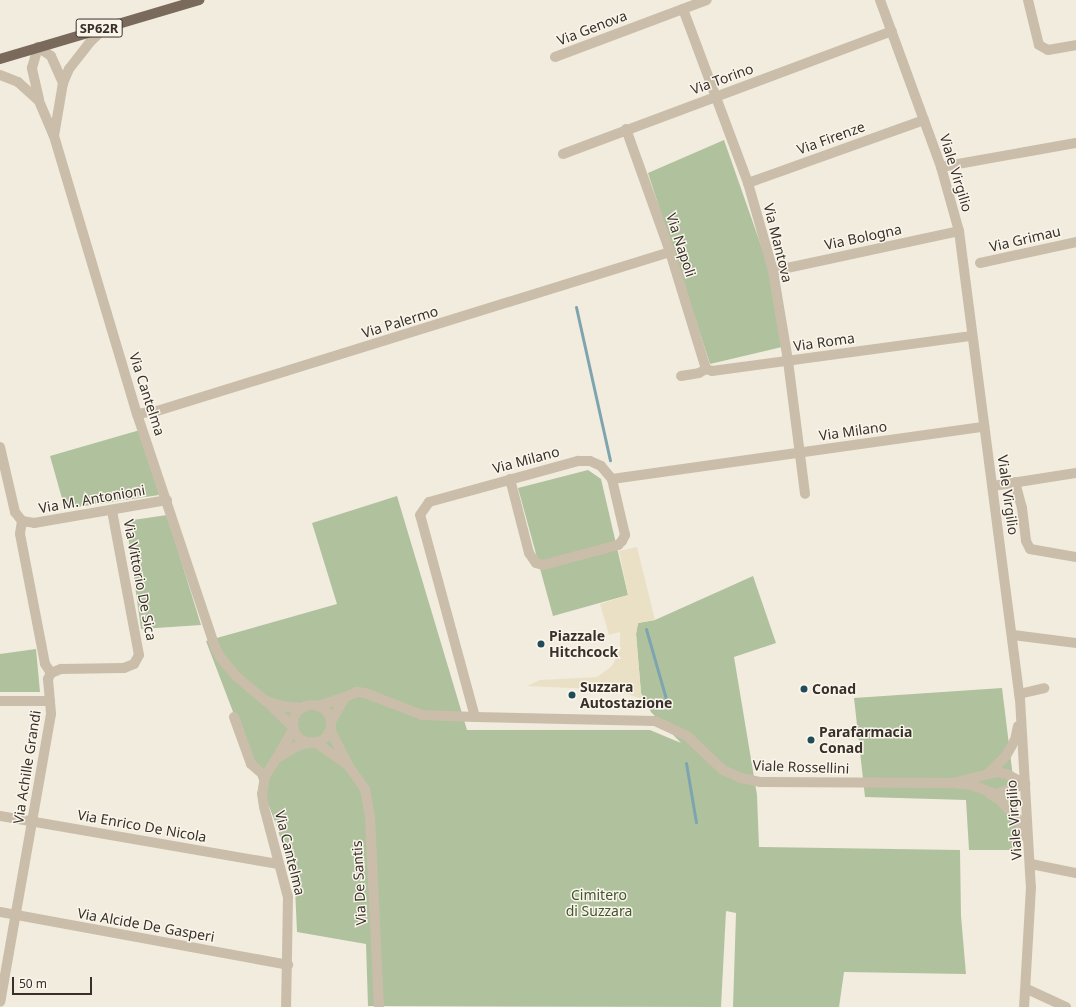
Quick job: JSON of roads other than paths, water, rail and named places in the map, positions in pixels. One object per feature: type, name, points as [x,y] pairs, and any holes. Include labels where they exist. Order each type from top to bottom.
[{"type":"main road","name":"SP62R","points":[[0,59],[109,25],[199,0]]},
{"type":"street","name":"Via Genova","points":[[555,57],[707,0]]},
{"type":"street","name":"Viale Virgilio","points":[[880,0],[941,168],[959,231],[1013,635],[1021,714],[1030,864],[1027,989],[1024,1007]]},
{"type":"street","points":[[1028,0],[1039,45],[1048,50],[1076,44]]},
{"type":"street","name":"Via Mantova","points":[[683,9],[748,183],[773,272],[788,361],[801,453],[805,494]]},
{"type":"street","points":[[54,136],[64,83],[81,53],[109,25]]},
{"type":"street","name":"Via Torino","points":[[563,154],[626,129],[892,31]]},
{"type":"street","points":[[39,101],[32,68],[38,47],[51,56],[64,83]]},
{"type":"street","points":[[0,75],[18,82],[39,101]]},
{"type":"street","name":"Via Cantelma","points":[[39,101],[54,136],[137,414],[220,657],[237,677],[266,701]]},
{"type":"street","name":"Via Firenze","points":[[748,183],[924,120]]},
{"type":"street","name":"Via Napoli","points":[[626,129],[670,252],[706,369]]},
{"type":"street","points":[[941,168],[1076,143]]},
{"type":"street","name":"Via Bologna","points":[[773,272],[959,231]]},
{"type":"street","name":"Via Grimau","points":[[980,263],[1076,244]]},
{"type":"street","name":"Via Palermo","points":[[137,414],[164,409],[670,252]]},
{"type":"street","name":"Via Roma","points":[[681,376],[699,373],[706,369],[712,371],[972,336]]},
{"type":"street","name":"Via Milano","points":[[475,717],[420,515],[429,502],[585,460],[601,466],[612,479],[984,427]]},
{"type":"street","points":[[0,447],[15,512],[22,520]]},
{"type":"street","points":[[993,486],[1076,473]]},
{"type":"street","points":[[510,479],[529,553],[536,563],[543,565],[618,544],[622,541],[625,535],[612,479]]},
{"type":"street","points":[[1015,482],[1022,508],[1026,541],[1030,549],[1038,552],[1076,557]]},
{"type":"street","name":"Via M. Antonioni","points":[[22,520],[34,523],[112,511],[167,500]]},
{"type":"street","name":"Via Vittorio De Sica","points":[[51,673],[62,669],[124,668],[134,664],[139,655],[112,511]]},
{"type":"street","name":"Via Achille Grandi","points":[[0,1002],[51,714],[48,679],[51,673],[45,664],[20,534],[22,520]]},
{"type":"street","points":[[1013,635],[1076,643]]},
{"type":"street","points":[[1019,694],[1044,688]]},
{"type":"street","points":[[266,701],[282,706],[303,708],[318,706],[357,692],[365,693],[422,715],[475,717]]},
{"type":"street","points":[[276,759],[295,747],[326,737],[330,725],[345,697]]},
{"type":"street","points":[[0,701],[50,701]]},
{"type":"street","points":[[266,701],[294,728],[300,737],[313,742],[348,765]]},
{"type":"street","points":[[318,706],[325,710],[348,765]]},
{"type":"street","points":[[234,717],[251,764],[264,776],[294,728],[295,717],[303,708]]},
{"type":"street","points":[[988,774],[1006,756],[1015,740],[1021,714]]},
{"type":"street","name":"Viale Rossellini","points":[[475,717],[655,721],[687,736],[723,770],[741,778],[760,782],[953,783]]},
{"type":"street","name":"Via De Santis","points":[[348,765],[365,789],[370,817],[379,1007]]},
{"type":"street","points":[[953,783],[997,772],[1007,774],[1025,784]]},
{"type":"street","name":"Via Cantelma","points":[[264,776],[262,794],[288,897],[288,965],[286,1007]]},
{"type":"street","points":[[953,783],[972,785],[1000,800],[1018,819],[1029,843]]},
{"type":"street","points":[[984,791],[1004,794],[1025,784]]},
{"type":"street","name":"Via Enrico De Nicola","points":[[0,816],[279,864]]},
{"type":"street","points":[[1030,864],[1076,873]]},
{"type":"street","name":"Via Alcide De Gasperi","points":[[0,912],[288,965]]},
{"type":"street","points":[[1027,989],[1066,1007]]},
{"type":"street","points":[[0,1006],[5,1007]]},
{"type":"waterway","points":[[576,307],[610,460]]},
{"type":"waterway","points":[[646,629],[667,702]]},
{"type":"waterway","points":[[686,763],[696,822]]},
{"type":"place","name":"Piazzale Hitchcock","points":[[541,644]]},
{"type":"place","name":"Conad","points":[[804,689]]},
{"type":"place","name":"Suzzara Autostazione","points":[[572,695]]},
{"type":"place","name":"Parafarmacia Conad","points":[[811,740]]},
{"type":"park label","name":"Cimitero di Suzzara","points":[[599,904]]}]
